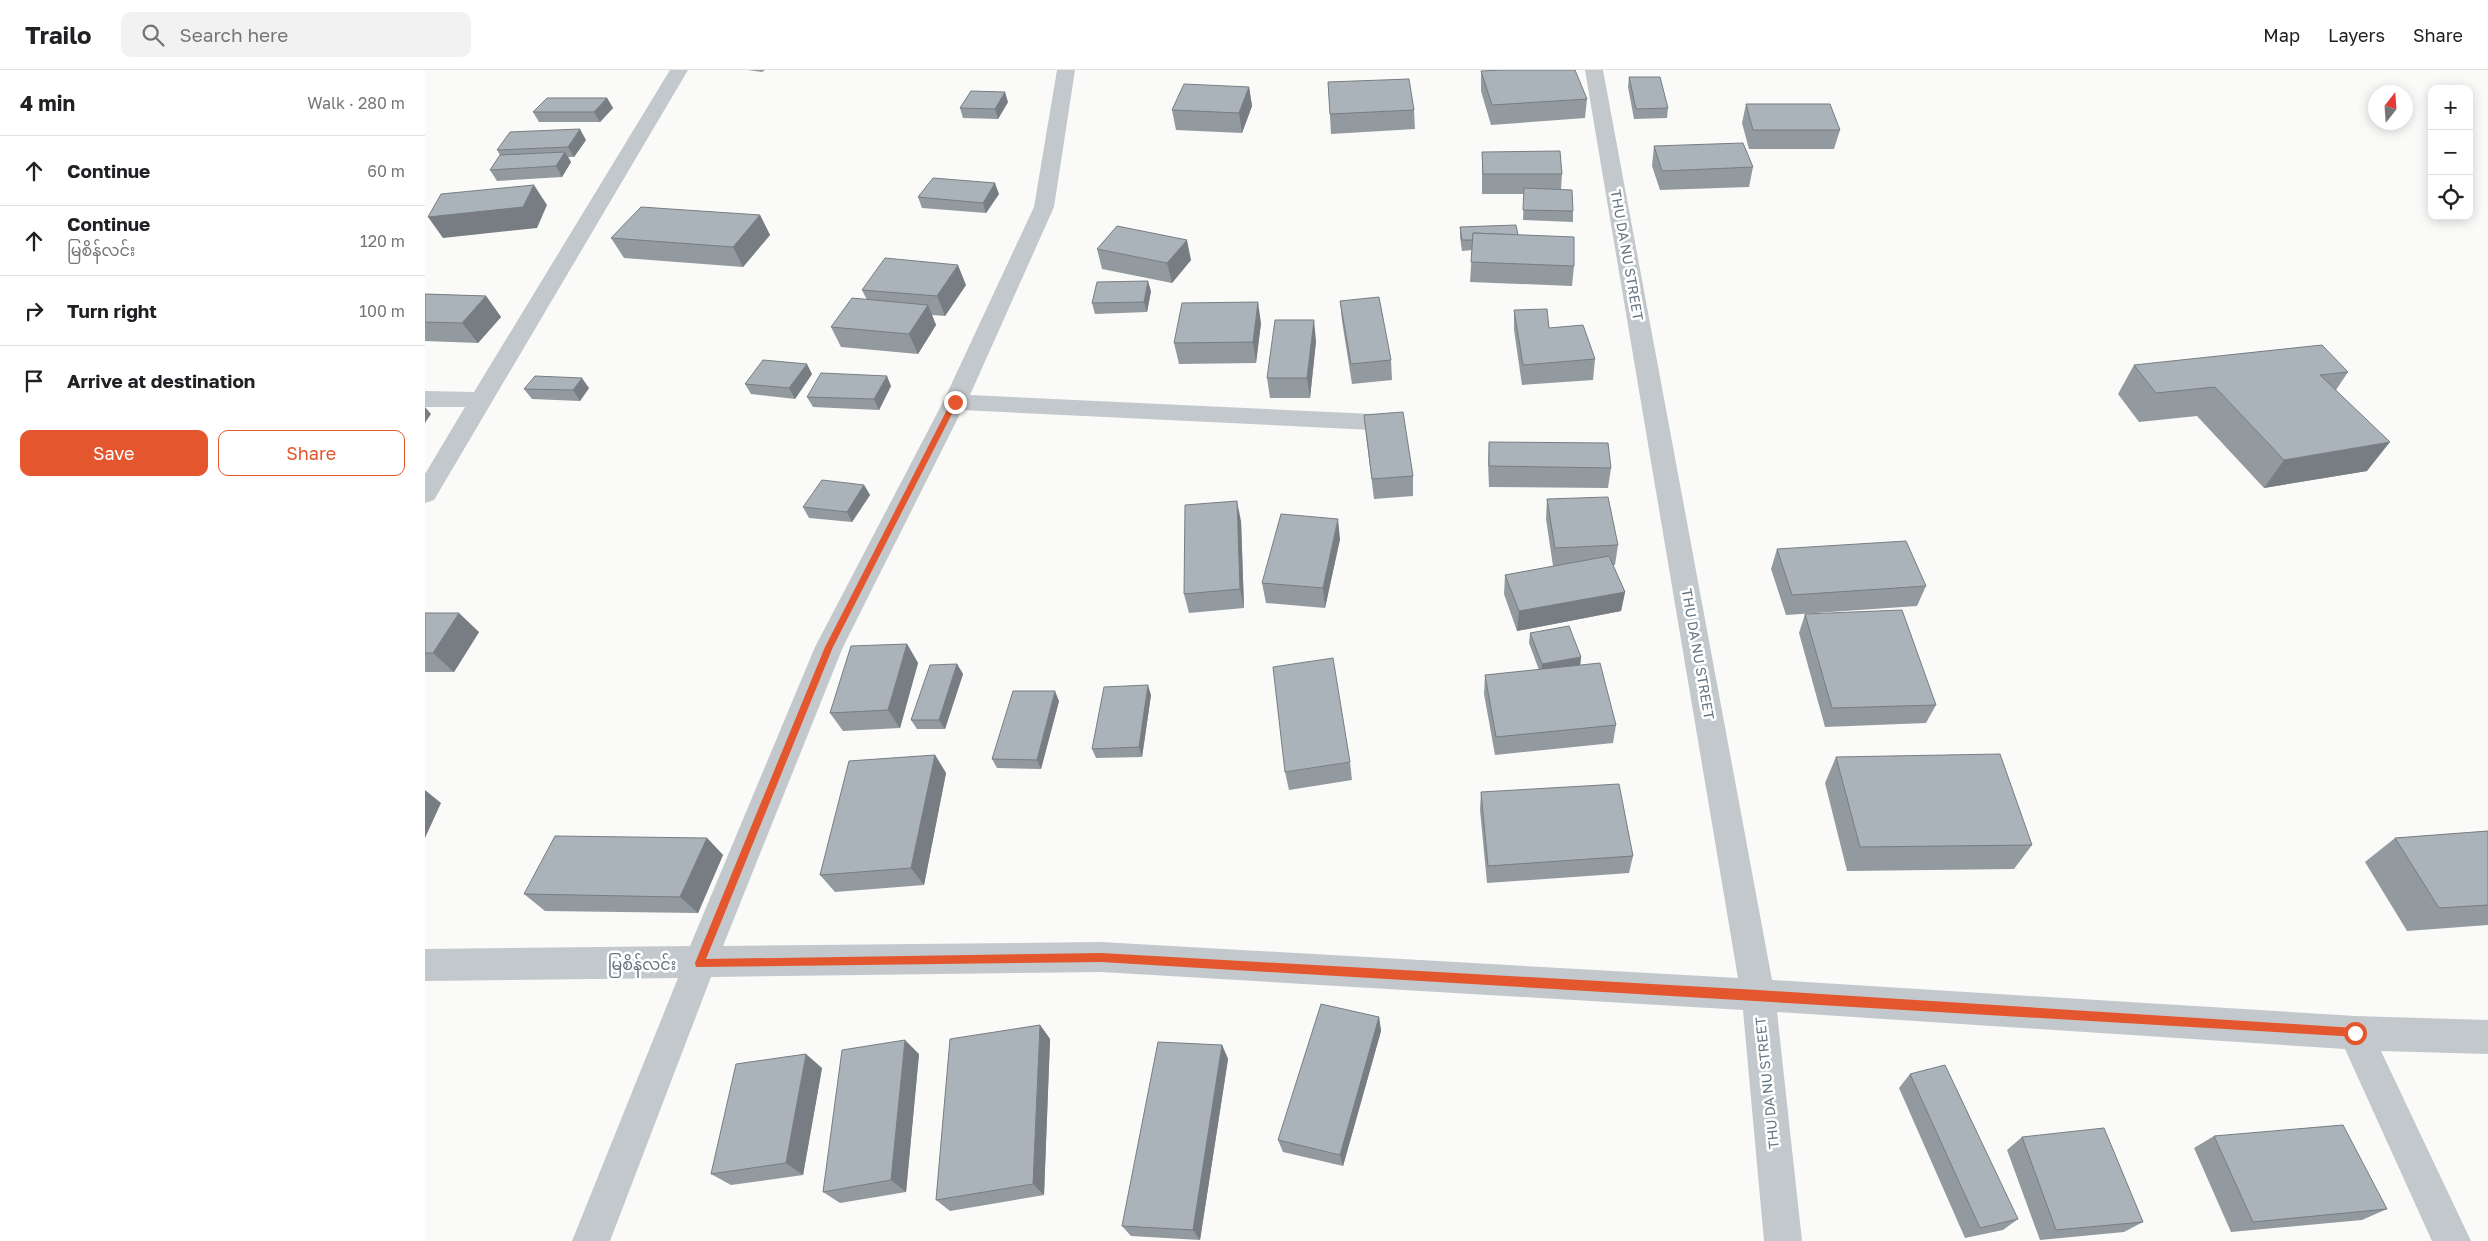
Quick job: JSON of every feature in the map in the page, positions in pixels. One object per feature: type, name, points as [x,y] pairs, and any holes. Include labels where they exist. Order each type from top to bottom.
[{"type":"street","points":[[425,494],[679,70]]},
{"type":"street","points":[[591,1241],[700,963],[829,647],[955,402],[1044,207],[1066,70]]},
{"type":"street","name":"THU DA NU STREET","points":[[1594,70],[1758,995],[1783,1241]]},
{"type":"street","points":[[425,399],[482,400]]},
{"type":"street","points":[[955,402],[1373,422]]},
{"type":"street","name":"မြစိန်လင်း","points":[[425,965],[1101,957],[1758,995],[2355,1033],[2488,1037]]},
{"type":"street","points":[[2355,1033],[2452,1241]]},
{"type":"building","points":[[1575,70],[1587,99],[1492,105],[1481,71]]},
{"type":"building","points":[[1629,77],[1660,77],[1668,108],[1636,109]]},
{"type":"building","points":[[1409,79],[1414,110],[1330,114],[1328,82]]},
{"type":"building","points":[[1184,84],[1249,87],[1239,113],[1172,110]]},
{"type":"building","points":[[971,91],[1005,92],[995,109],[960,108]]},
{"type":"building","points":[[547,98],[607,98],[594,112],[533,112]]},
{"type":"building","points":[[1746,104],[1830,104],[1840,130],[1753,130]]},
{"type":"building","points":[[580,129],[568,147],[497,150],[510,132]]},
{"type":"building","points":[[1743,143],[1753,167],[1662,171],[1654,146]]},
{"type":"building","points":[[1560,151],[1562,174],[1483,174],[1482,152]]},
{"type":"building","points":[[565,152],[556,166],[490,170],[500,155]]},
{"type":"building","points":[[933,178],[995,183],[983,203],[918,197]]},
{"type":"building","points":[[534,185],[523,207],[428,217],[441,194]]},
{"type":"building","points":[[1524,188],[1572,190],[1573,211],[1523,210]]},
{"type":"building","points":[[641,207],[760,215],[733,247],[611,238]]},
{"type":"building","points":[[1516,225],[1518,235],[1473,233],[1473,240],[1462,240],[1460,227]]},
{"type":"building","points":[[1117,226],[1187,240],[1167,263],[1097,249]]},
{"type":"building","points":[[1473,233],[1574,237],[1574,266],[1471,262]]},
{"type":"building","points":[[885,258],[958,265],[937,296],[862,290]]},
{"type":"building","points":[[1148,281],[1144,302],[1092,303],[1097,282]]},
{"type":"building","points":[[425,294],[486,296],[462,323],[425,322]]},
{"type":"building","points":[[1379,297],[1391,360],[1351,364],[1340,301]]},
{"type":"building","points":[[852,298],[928,305],[909,334],[831,327]]},
{"type":"building","points":[[1258,302],[1253,342],[1174,343],[1182,303]]},
{"type":"building","points":[[1547,309],[1549,328],[1583,325],[1595,359],[1523,365],[1514,310]]},
{"type":"building","points":[[1275,320],[1314,320],[1307,378],[1267,378]]},
{"type":"building","points":[[2322,345],[2348,372],[2320,375],[2390,442],[2284,460],[2215,387],[2156,393],[2134,365]]},
{"type":"building","points":[[763,360],[807,364],[789,388],[745,384]]},
{"type":"building","points":[[821,373],[887,376],[874,399],[807,397]]},
{"type":"building","points":[[535,376],[582,378],[573,390],[524,389]]},
{"type":"building","points":[[1403,412],[1413,476],[1372,479],[1364,415]]},
{"type":"building","points":[[1489,442],[1608,443],[1611,468],[1489,466]]},
{"type":"building","points":[[822,480],[864,485],[847,512],[803,507]]},
{"type":"building","points":[[1608,497],[1618,545],[1555,548],[1547,499]]},
{"type":"building","points":[[1237,501],[1240,589],[1184,594],[1185,505]]},
{"type":"building","points":[[1281,514],[1338,519],[1323,588],[1262,583]]},
{"type":"building","points":[[1906,541],[1926,586],[1792,595],[1777,549]]},
{"type":"building","points":[[1609,556],[1625,592],[1519,611],[1505,575]]},
{"type":"building","points":[[1902,610],[1936,705],[1832,708],[1805,614]]},
{"type":"building","points":[[425,613],[459,613],[433,653],[425,653]]},
{"type":"building","points":[[1569,626],[1581,657],[1542,664],[1530,633]]},
{"type":"building","points":[[907,644],[888,710],[830,713],[851,646]]},
{"type":"building","points":[[1333,658],[1350,762],[1285,772],[1273,667]]},
{"type":"building","points":[[1600,663],[1616,725],[1496,737],[1485,675]]},
{"type":"building","points":[[957,664],[939,720],[911,720],[930,665]]},
{"type":"building","points":[[1148,685],[1139,747],[1092,749],[1104,687]]},
{"type":"building","points":[[1013,691],[1055,691],[1037,760],[992,759]]},
{"type":"building","points":[[2000,754],[2032,845],[1860,847],[1836,757]]},
{"type":"building","points":[[935,755],[911,868],[820,875],[849,761]]},
{"type":"building","points":[[1619,784],[1633,856],[1488,866],[1481,792]]},
{"type":"building","points":[[2488,831],[2488,905],[2439,908],[2395,838]]},
{"type":"building","points":[[555,836],[707,838],[680,897],[524,894]]},
{"type":"building","points":[[1321,1004],[1379,1017],[1340,1155],[1278,1140]]},
{"type":"building","points":[[1040,1025],[1033,1184],[936,1200],[950,1039]]},
{"type":"building","points":[[905,1040],[891,1180],[823,1192],[842,1050]]},
{"type":"building","points":[[1158,1042],[1222,1045],[1193,1230],[1122,1226]]},
{"type":"building","points":[[806,1054],[786,1163],[711,1174],[736,1064]]},
{"type":"building","points":[[1945,1065],[2018,1219],[1980,1228],[1910,1074]]},
{"type":"building","points":[[2343,1125],[2387,1209],[2253,1222],[2214,1136]]},
{"type":"building","points":[[2104,1128],[2143,1222],[2056,1230],[2022,1137]]},
{"type":"route","points":[[955,402],[829,647],[700,963],[1101,957],[1758,995],[2355,1033]]}]
